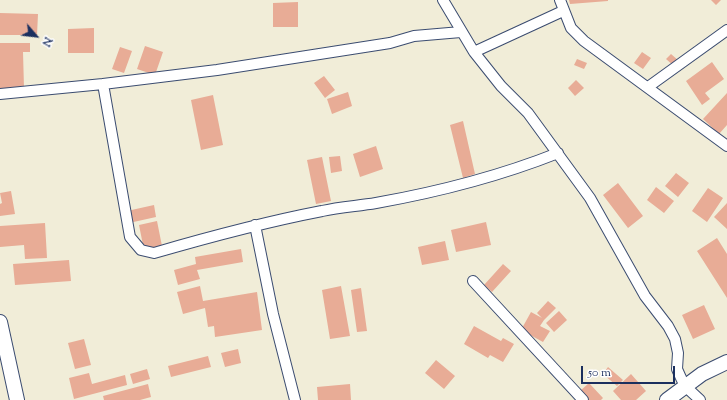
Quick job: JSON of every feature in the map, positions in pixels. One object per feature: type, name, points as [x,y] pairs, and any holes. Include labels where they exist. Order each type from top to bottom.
[{"type":"main road","points":[[0,322],[17,400]]},
{"type":"main road","points":[[667,400],[702,374],[727,362]]},
{"type":"street","points":[[443,0],[474,52],[501,86],[528,113],[590,198],[645,296],[672,332],[678,353],[677,369],[685,386],[700,400]]},
{"type":"street","points":[[560,0],[562,11],[571,28],[584,41],[727,146]]},
{"type":"street","points":[[474,52],[562,11]]},
{"type":"street","points":[[648,87],[727,30]]},
{"type":"street","points":[[0,94],[104,84],[217,70],[390,43],[414,36],[461,32]]},
{"type":"street","points":[[104,84],[130,237],[141,250],[154,253],[255,225],[323,211],[377,203],[427,192],[518,167],[558,153]]},
{"type":"street","points":[[255,225],[273,314],[295,400]]},
{"type":"street","points":[[473,281],[583,400]]},
{"type":"building","points":[[569,0],[608,0],[608,1],[570,4]]},
{"type":"building","points":[[711,0],[721,0],[716,5]]},
{"type":"building","points":[[298,2],[298,27],[273,27],[273,3]]},
{"type":"building","points":[[0,13],[38,14],[37,35],[0,35]]},
{"type":"building","points":[[94,28],[94,53],[68,53],[68,29]]},
{"type":"building","points":[[0,43],[30,43],[30,52],[23,52],[24,88],[0,88]]},
{"type":"building","points":[[145,46],[163,52],[155,75],[137,69]]},
{"type":"building","points":[[120,47],[132,51],[124,73],[112,69]]},
{"type":"building","points":[[642,52],[651,58],[643,69],[634,63]]},
{"type":"building","points":[[671,54],[679,61],[674,66],[666,59]]},
{"type":"building","points":[[577,59],[587,63],[584,69],[574,65]]},
{"type":"building","points":[[712,62],[724,79],[705,93],[710,99],[702,105],[686,81]]},
{"type":"building","points":[[324,76],[335,90],[325,98],[314,83]]},
{"type":"building","points":[[576,80],[584,88],[575,96],[568,88]]},
{"type":"building","points":[[348,92],[352,106],[332,114],[327,99]]},
{"type":"building","points":[[727,93],[727,125],[719,134],[703,119]]},
{"type":"building","points":[[213,95],[223,145],[201,150],[191,100]]},
{"type":"building","points":[[463,121],[475,174],[463,178],[450,125]]},
{"type":"building","points":[[376,146],[383,169],[360,177],[353,154]]},
{"type":"building","points":[[340,156],[342,171],[331,173],[329,157]]},
{"type":"building","points":[[322,157],[331,201],[316,204],[307,160]]},
{"type":"building","points":[[676,173],[689,183],[678,197],[665,186]]},
{"type":"building","points":[[618,183],[643,216],[628,228],[603,195]]},
{"type":"building","points":[[656,187],[674,201],[664,213],[647,200]]},
{"type":"building","points":[[708,188],[723,198],[707,222],[692,211]]},
{"type":"building","points":[[11,191],[15,214],[0,216],[0,204],[2,203],[0,193]]},
{"type":"building","points":[[727,203],[727,229],[714,217]]},
{"type":"building","points":[[154,205],[156,217],[129,223],[127,211]]},
{"type":"building","points":[[157,221],[162,246],[144,250],[139,225]]},
{"type":"building","points":[[486,222],[491,245],[456,252],[451,230]]},
{"type":"building","points":[[45,223],[47,258],[25,259],[24,245],[0,247],[0,226]]},
{"type":"building","points":[[717,238],[727,254],[727,298],[697,251]]},
{"type":"building","points":[[445,241],[449,260],[422,265],[418,247]]},
{"type":"building","points":[[241,249],[243,262],[197,270],[200,279],[178,285],[174,270],[196,264],[195,257]]},
{"type":"building","points":[[69,260],[71,281],[15,285],[13,264]]},
{"type":"building","points":[[503,264],[511,271],[492,292],[484,285]]},
{"type":"building","points":[[200,286],[203,301],[257,292],[262,330],[215,337],[214,326],[208,327],[205,308],[183,314],[177,292]]},
{"type":"building","points":[[341,286],[350,336],[330,339],[322,290]]},
{"type":"building","points":[[361,288],[367,331],[357,332],[351,290]]},
{"type":"building","points":[[548,301],[556,308],[540,326],[550,331],[543,342],[521,330],[531,312],[542,318],[537,313]]},
{"type":"building","points":[[704,305],[715,329],[693,339],[682,315]]},
{"type":"building","points":[[559,311],[567,320],[554,332],[546,323]]},
{"type":"building","points":[[474,326],[501,341],[503,338],[514,344],[503,362],[490,355],[488,358],[464,344]]},
{"type":"building","points":[[84,339],[91,365],[75,369],[68,343]]},
{"type":"building","points":[[238,349],[241,363],[225,367],[221,353]]},
{"type":"building","points":[[208,356],[211,367],[171,377],[168,366]]},
{"type":"building","points":[[436,360],[455,376],[444,389],[425,373]]},
{"type":"building","points":[[608,367],[623,380],[617,386],[603,374]]},
{"type":"building","points":[[147,369],[150,379],[133,384],[130,374]]},
{"type":"building","points":[[89,373],[92,384],[125,375],[127,385],[74,399],[69,378]]},
{"type":"building","points":[[631,374],[646,391],[636,400],[621,400],[613,391]]},
{"type":"building","points":[[589,383],[603,398],[601,400],[588,400],[580,391]]},
{"type":"building","points":[[148,384],[151,397],[140,400],[104,400],[103,396]]},
{"type":"building","points":[[350,384],[351,400],[318,400],[317,387]]}]
